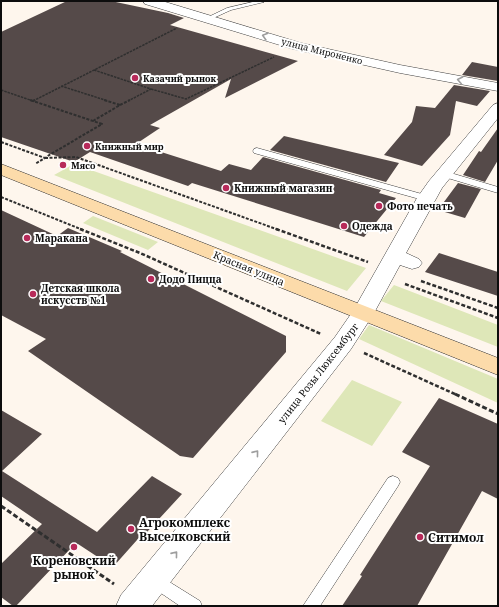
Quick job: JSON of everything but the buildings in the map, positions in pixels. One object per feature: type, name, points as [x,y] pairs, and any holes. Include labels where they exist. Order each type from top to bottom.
[{"type":"main road","name":"Красная улица","points":[[9,172],[498,367]]},
{"type":"street","name":"улица Мироненко","points":[[149,1],[298,46],[400,69],[498,87]]},
{"type":"street","name":"улица Розы Люксембург","points":[[132,606],[343,343],[395,266],[426,198],[498,108]]},
{"type":"lane","points":[[203,18],[229,9],[261,2]]},
{"type":"lane","points":[[257,151],[426,198]]},
{"type":"lane","points":[[444,174],[498,190]]},
{"type":"lane","points":[[311,606],[393,482]]},
{"type":"lane","points":[[154,580],[194,606]]},
{"type":"path","points":[[33,101],[93,70],[203,18]]},
{"type":"path","points":[[93,70],[186,99],[298,46]]},
{"type":"path","points":[[61,86],[120,105]]},
{"type":"path","points":[[93,121],[151,89]]},
{"type":"path","points":[[1,90],[102,124],[45,158],[9,172]]},
{"type":"path","points":[[1,142],[45,158],[76,157],[395,266],[498,308]]},
{"type":"path","points":[[1,198],[140,253],[498,414]]},
{"type":"path","points":[[395,266],[498,318]]},
{"type":"path","points":[[1,506],[115,585]]},
{"type":"green space","points":[[74,164],[366,268],[347,291],[54,175]]},
{"type":"green space","points":[[93,216],[158,242],[148,250],[83,223]]},
{"type":"green space","points":[[394,285],[498,325],[498,347],[381,301]]},
{"type":"green space","points":[[369,325],[498,379],[498,403],[359,339]]},
{"type":"green space","points":[[352,380],[402,402],[372,446],[321,421]]},
{"type":"place","name":"Казачий рынок","points":[[135,78]]},
{"type":"place","name":"Книжный мир","points":[[87,146]]},
{"type":"place","name":"Мясо","points":[[63,165]]},
{"type":"place","name":"Книжный магазин","points":[[226,188]]},
{"type":"place","name":"Фото печать","points":[[379,206]]},
{"type":"place","name":"Одежда","points":[[344,226]]},
{"type":"place","name":"Маракана","points":[[27,238]]},
{"type":"place","name":"Додо Пицца","points":[[151,279]]},
{"type":"place","name":"Детская школа искусств №1","points":[[33,294]]},
{"type":"place","name":"Агрокомплекс Выселковский","points":[[131,529]]},
{"type":"place","name":"Ситимол","points":[[420,537]]},
{"type":"place","name":"Кореновский рынок","points":[[74,547]]}]
